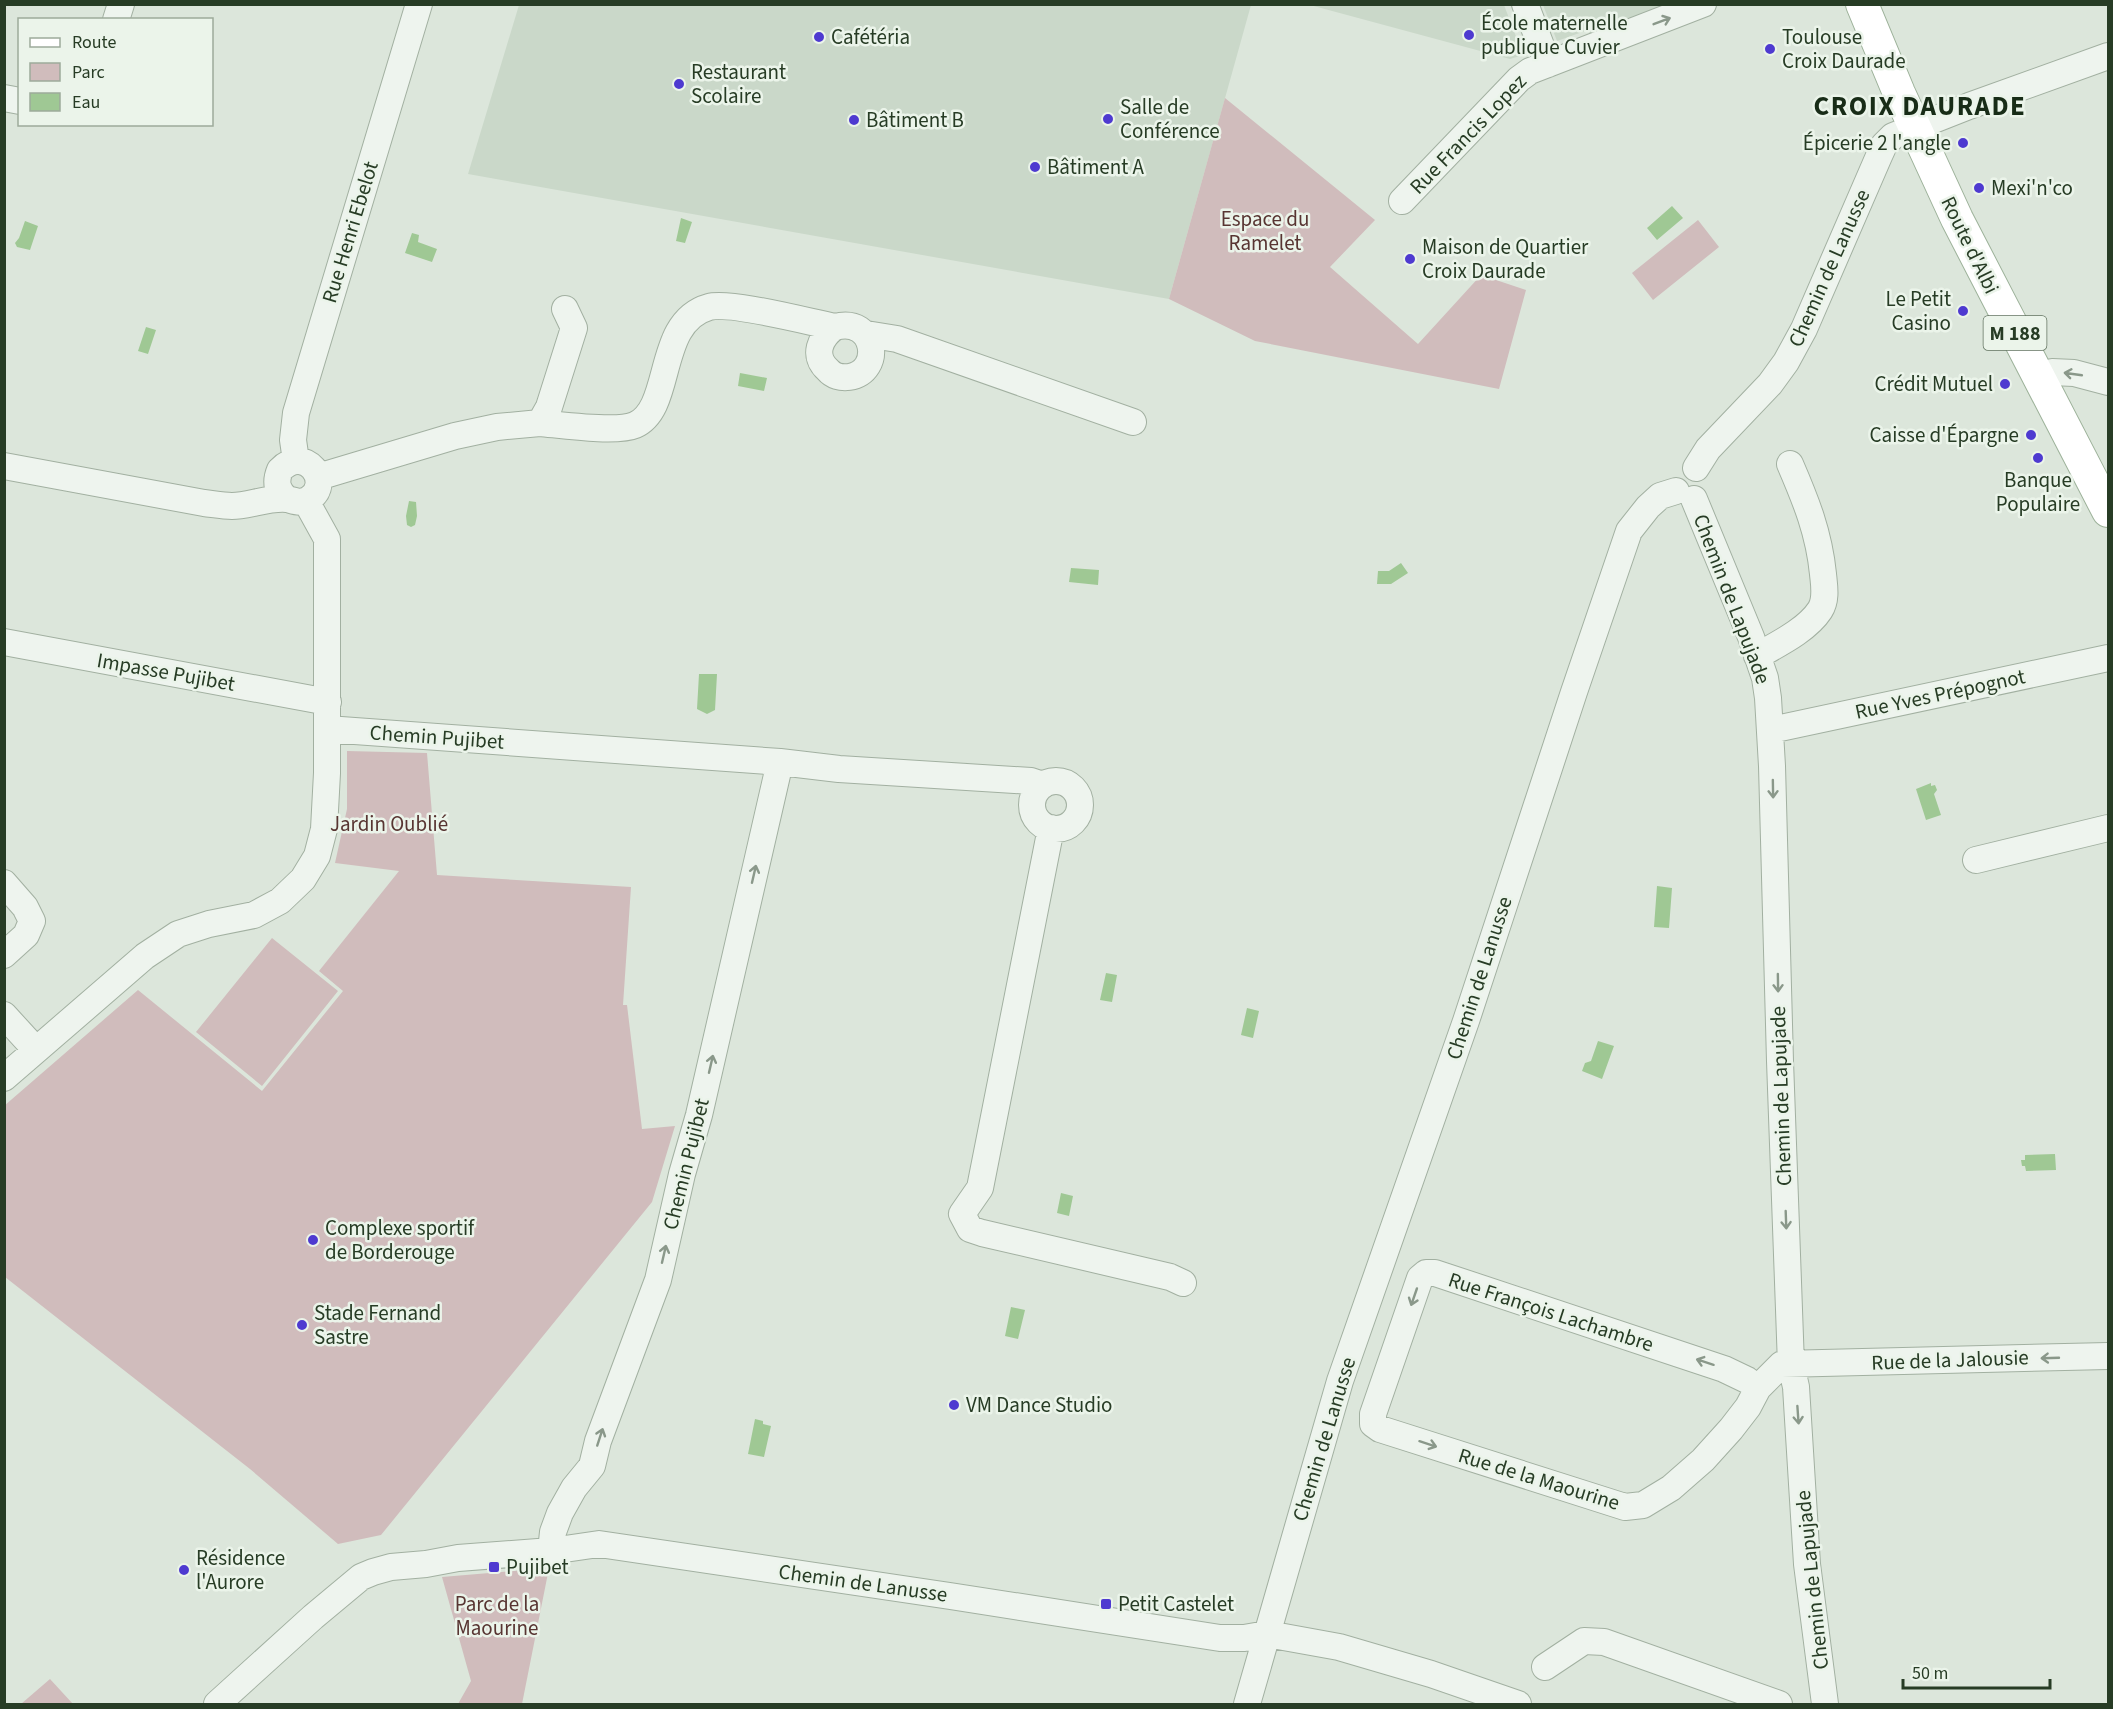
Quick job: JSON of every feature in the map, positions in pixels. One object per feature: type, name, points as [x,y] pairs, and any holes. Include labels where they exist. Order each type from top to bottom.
[{"type":"main road","name":"Route d'Albi","points":[[1862,4],[1977,262],[2107,503]]},
{"type":"street","name":"Rue Henri Ebelot","points":[[287,468],[296,413],[419,4]]},
{"type":"street","points":[[1525,4],[1548,64]]},
{"type":"street","name":"Rue Francis Lopez","points":[[1402,201],[1519,79],[1530,71],[1703,4]]},
{"type":"street","name":"Chemin de Lanusse","points":[[217,1704],[313,1617],[346,1574],[366,1558],[391,1552],[458,1558],[551,1551],[599,1544],[1220,1638],[1244,1638],[1267,1634],[1340,1381],[1462,1032],[1629,531],[1660,496],[1702,495],[1707,482],[1704,473],[1696,468],[1708,449],[1770,384],[1786,362],[1804,329],[1884,146],[1893,136],[2109,56]]},
{"type":"street","points":[[318,477],[455,436],[497,427],[540,423],[620,429],[636,425],[651,412],[680,327],[692,314],[711,306],[735,308],[835,327]]},
{"type":"street","points":[[540,423],[549,407],[574,328],[565,309]]},
{"type":"street","points":[[843,325],[860,329],[866,334],[870,344],[871,353],[868,363],[854,376],[834,375],[821,361],[819,351],[821,341],[826,333],[835,327],[843,325]]},
{"type":"street","points":[[866,334],[897,339],[1133,422]]},
{"type":"street","points":[[2039,379],[2052,372],[2074,373],[2109,382]]},
{"type":"street","points":[[4,466],[204,503],[234,506],[296,500],[315,494],[318,477],[308,464],[287,468],[249,503]]},
{"type":"street","points":[[1757,656],[1812,620],[1822,608],[1825,593],[1821,548],[1812,516],[1790,464]]},
{"type":"street","points":[[4,1078],[145,956],[178,934],[209,924],[254,915],[280,902],[303,879],[317,856],[324,829],[328,702],[327,539],[296,500],[279,491],[277,480],[287,468]]},
{"type":"street","name":"Chemin de Lapujade","points":[[1685,495],[1765,678],[1771,730],[1791,1365],[1796,1387],[1807,1564],[1825,1704]]},
{"type":"street","name":"Impasse Pujibet","points":[[4,642],[328,702]]},
{"type":"street","name":"Rue Yves Prépognot","points":[[1771,730],[2109,658]]},
{"type":"street","name":"Chemin Pujibet","points":[[327,729],[780,762],[839,769],[1031,781],[1042,785],[1050,782],[1065,782],[1077,792],[1080,800],[1078,816],[1073,822],[1059,829],[1051,828]]},
{"type":"street","name":"Chemin Pujibet","points":[[551,1551],[553,1532],[560,1513],[574,1488],[592,1466],[598,1441],[658,1280],[682,1174],[699,1115],[780,762]]},
{"type":"street","points":[[1042,785],[1033,797],[1032,805],[1037,820],[1051,828],[980,1188],[962,1214],[970,1228],[982,1233],[1170,1277],[1183,1283]]},
{"type":"street","points":[[1976,860],[2109,828]]},
{"type":"street","points":[[4,883],[25,907],[32,921],[26,935],[4,955]]},
{"type":"street","points":[[4,1016],[36,1050]]},
{"type":"street","name":"Rue François Lachambre","points":[[1373,1424],[1373,1414],[1420,1278],[1426,1273],[1435,1273],[1724,1369],[1758,1388]]},
{"type":"street","name":"Rue de la Jalousie","points":[[1791,1365],[2109,1356]]},
{"type":"street","name":"Rue de la Maourine","points":[[1373,1424],[1380,1429],[1625,1507],[1643,1505],[1671,1488],[1710,1452],[1748,1407],[1758,1388],[1782,1364],[1791,1365]]},
{"type":"street","points":[[1247,1704],[1267,1634],[1339,1647],[1431,1674],[1518,1704]]},
{"type":"street","points":[[1545,1667],[1584,1641],[1605,1641],[1779,1704]]},
{"type":"shaded area","points":[[519,5],[1251,5],[1169,299],[468,174]]},
{"type":"shaded area","name":"École maternelle publique Cuvier","points":[[1310,5],[1504,5],[1523,55],[1510,59]]},
{"type":"shaded area","points":[[1543,5],[1666,5],[1590,34],[1588,30],[1557,41]]},
{"type":"green space","name":"Espace du Ramelet","points":[[1225,98],[1375,220],[1330,267],[1418,344],[1481,275],[1526,290],[1499,389],[1255,341],[1169,299]]},
{"type":"green space","points":[[1698,220],[1719,247],[1653,300],[1632,273]]},
{"type":"green space","name":"Complexe sportif de Borderouge","points":[[347,751],[427,753],[437,875],[631,887],[623,1005],[627,1005],[642,1129],[675,1126],[652,1202],[381,1535],[338,1544],[250,1469],[5,1277],[4,1106],[138,990],[262,1091],[343,991],[319,971],[399,871],[335,863],[347,809]]},
{"type":"green space","points":[[272,938],[338,991],[262,1086],[196,1032]]},
{"type":"green space","name":"Parc de la Maourine","points":[[549,1568],[522,1704],[458,1704],[471,1681],[457,1631],[455,1631],[456,1627],[442,1577]]},
{"type":"green space","points":[[50,1679],[73,1704],[21,1704]]},
{"type":"water","points":[[1672,206],[1683,218],[1657,240],[1647,228]]},
{"type":"water","points":[[681,218],[692,222],[685,243],[676,241]]},
{"type":"water","points":[[25,221],[38,226],[30,250],[17,247],[15,243]]},
{"type":"water","points":[[412,233],[419,235],[418,242],[437,249],[432,262],[405,253]]},
{"type":"water","points":[[146,327],[156,330],[148,354],[138,351]]},
{"type":"water","points":[[740,373],[767,378],[764,391],[738,386]]},
{"type":"water","points":[[409,501],[416,502],[417,516],[415,525],[411,527],[407,525],[406,516]]},
{"type":"water","points":[[1401,563],[1408,573],[1391,584],[1377,584],[1378,571],[1389,571]]},
{"type":"water","points":[[1071,568],[1099,570],[1098,585],[1069,582]]},
{"type":"water","points":[[699,674],[717,674],[715,710],[707,714],[697,709]]},
{"type":"water","points":[[1931,783],[1931,786],[1935,785],[1937,790],[1934,794],[1941,815],[1926,820],[1916,789]]},
{"type":"water","points":[[1657,886],[1672,888],[1669,928],[1654,927]]},
{"type":"water","points":[[1106,973],[1117,975],[1112,1002],[1100,1000]]},
{"type":"water","points":[[1247,1008],[1259,1011],[1253,1038],[1241,1035]]},
{"type":"water","points":[[1598,1041],[1614,1046],[1602,1079],[1582,1071],[1585,1063],[1591,1061]]},
{"type":"water","points":[[2055,1154],[2056,1170],[2026,1171],[2025,1166],[2022,1166],[2021,1160],[2025,1160],[2025,1155]]},
{"type":"water","points":[[1061,1193],[1073,1196],[1069,1216],[1057,1213]]},
{"type":"water","points":[[1011,1307],[1025,1310],[1018,1339],[1005,1336]]},
{"type":"water","points":[[755,1419],[771,1426],[764,1457],[748,1454]]},
{"type":"place","name":"École maternelle publique Cuvier","points":[[1469,35]]},
{"type":"place","name":"Cafétéria","points":[[819,37]]},
{"type":"place","name":"Toulouse Croix Daurade","points":[[1770,49]]},
{"type":"place","name":"Restaurant Scolaire","points":[[679,84]]},
{"type":"place","name":"Salle de Conférence","points":[[1108,119]]},
{"type":"place","name":"Bâtiment B","points":[[854,120]]},
{"type":"place","name":"Épicerie 2 l'angle","points":[[1963,143]]},
{"type":"place","name":"Bâtiment A","points":[[1035,167]]},
{"type":"place","name":"Mexi'n'co","points":[[1979,188]]},
{"type":"place","name":"Maison de Quartier Croix Daurade","points":[[1410,259]]},
{"type":"place","name":"Le Petit Casino","points":[[1963,311]]},
{"type":"place","name":"Crédit Mutuel","points":[[2005,384]]},
{"type":"place","name":"Caisse d'Épargne","points":[[2031,435]]},
{"type":"place","name":"Banque Populaire","points":[[2038,458]]},
{"type":"place","name":"Complexe sportif de Borderouge","points":[[313,1240]]},
{"type":"place","name":"Stade Fernand Sastre","points":[[302,1325]]},
{"type":"place","name":"VM Dance Studio","points":[[954,1405]]},
{"type":"place","name":"Pujibet","points":[[494,1567]]},
{"type":"place","name":"Résidence l'Aurore","points":[[184,1570]]},
{"type":"place","name":"Petit Castelet","points":[[1106,1604]]},
{"type":"district","name":"CROIX DAURADE","points":[[1920,106]]},
{"type":"park label","name":"Jardin Oublié","points":[[389,824]]}]
